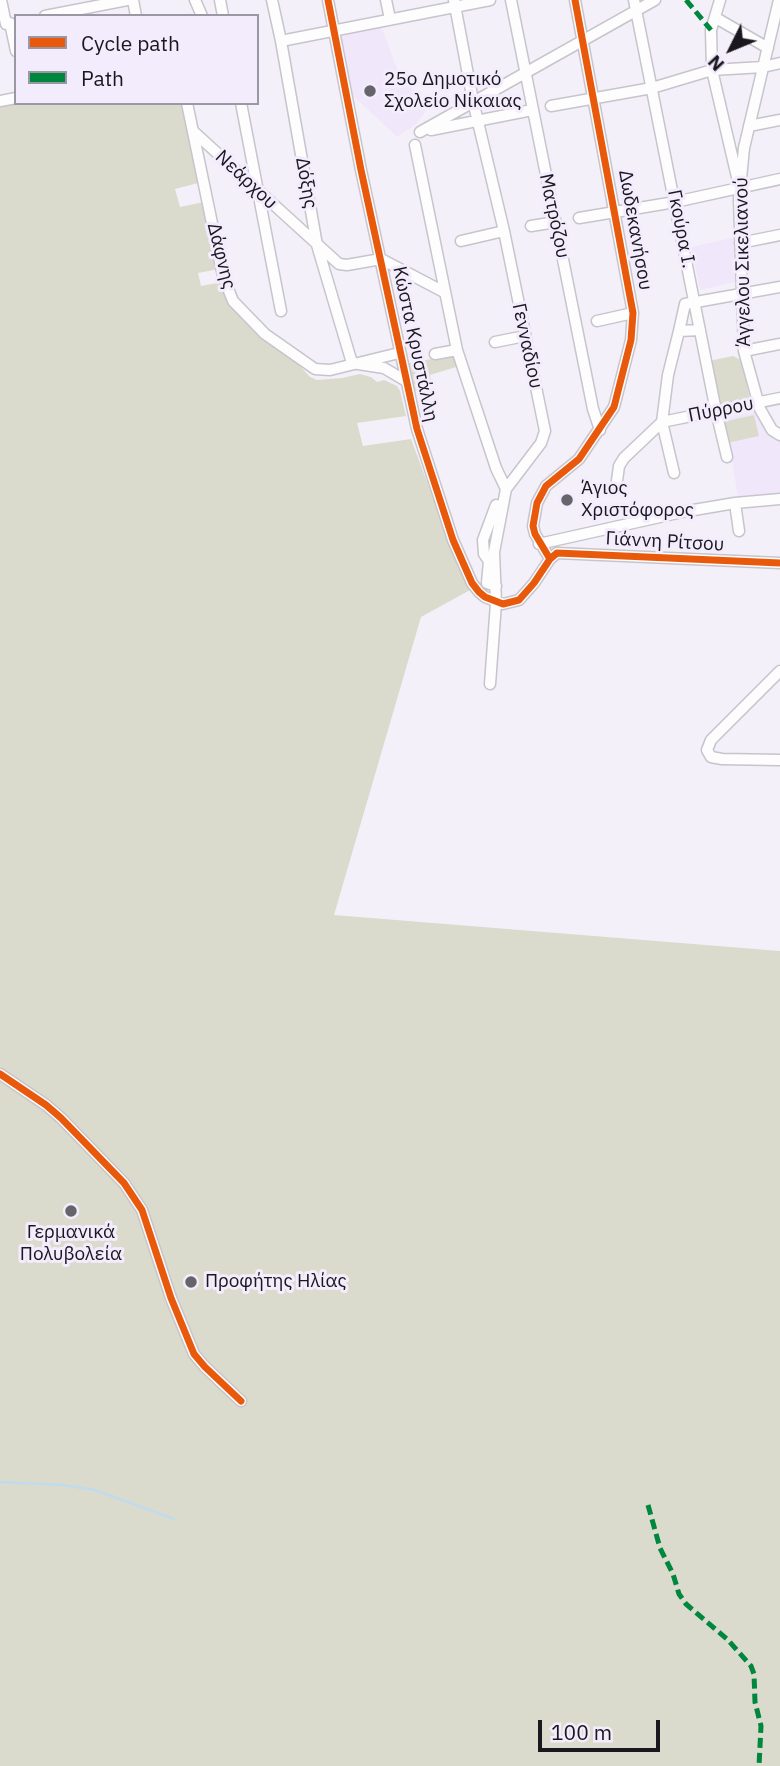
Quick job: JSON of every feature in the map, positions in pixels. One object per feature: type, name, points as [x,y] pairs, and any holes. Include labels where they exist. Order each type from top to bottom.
[{"type":"street","points":[[1,0],[14,44]]},
{"type":"street","points":[[55,14],[127,0]]},
{"type":"street","name":"Κώστα Κρυστάλλη","points":[[328,0],[399,353],[417,429],[453,540],[472,583],[485,597],[496,603]]},
{"type":"street","points":[[386,0],[390,19]]},
{"type":"street","points":[[281,41],[455,4],[490,0]]},
{"type":"street","name":"Ματρόζου","points":[[510,0],[593,409],[600,430]]},
{"type":"street","name":"Δωδεκανήσου","points":[[539,544],[533,526],[541,493],[579,459],[614,407],[631,340],[633,313],[575,0]]},
{"type":"street","points":[[532,110],[420,132],[583,40],[635,5],[655,0]]},
{"type":"street","points":[[720,0],[711,30],[712,70],[740,187]]},
{"type":"street","name":"Άγγελου Σικελιανού","points":[[779,0],[742,156],[740,243],[744,351],[758,403],[772,430],[780,435]]},
{"type":"street","name":"Δόξης","points":[[270,1],[281,41],[317,245],[352,363]]},
{"type":"street","name":"Γενναδίου","points":[[455,4],[473,101],[504,231],[545,430],[541,443],[506,489],[494,552],[496,603],[490,684]]},
{"type":"street","name":"Γκούρα Ι.","points":[[635,5],[675,202],[690,303],[700,330],[727,457]]},
{"type":"street","points":[[716,19],[768,48]]},
{"type":"street","points":[[551,106],[652,88],[712,70],[763,67],[780,63]]},
{"type":"street","name":"Δάφνης","points":[[187,105],[223,276],[233,301],[265,334],[315,369],[330,370],[399,353]]},
{"type":"street","points":[[241,105],[281,311]]},
{"type":"street","points":[[749,126],[780,120]]},
{"type":"street","name":"Νεάρχου","points":[[194,132],[339,264],[381,259]]},
{"type":"street","points":[[415,145],[457,350],[487,442],[506,489]]},
{"type":"street","points":[[579,218],[675,202],[780,179]]},
{"type":"street","points":[[531,226],[556,222]]},
{"type":"street","points":[[461,241],[504,231]]},
{"type":"street","points":[[740,243],[780,235]]},
{"type":"street","points":[[381,259],[444,292]]},
{"type":"street","points":[[674,473],[662,422],[668,375],[679,331],[690,303],[780,287]]},
{"type":"street","points":[[597,321],[633,313]]},
{"type":"street","points":[[679,331],[700,330]]},
{"type":"street","points":[[495,342],[525,336]]},
{"type":"street","points":[[744,351],[780,344]]},
{"type":"street","points":[[435,354],[457,350]]},
{"type":"street","points":[[352,363],[384,368],[406,381]]},
{"type":"street","name":"Πύρρου","points":[[662,422],[780,398]]},
{"type":"street","points":[[616,488],[619,466],[624,458],[662,422]]},
{"type":"street","points":[[496,603],[511,604],[519,600],[534,583],[550,559],[539,544],[736,503],[780,499]]},
{"type":"street","points":[[736,503],[739,531]]},
{"type":"street","points":[[496,505],[483,540],[484,554],[489,561],[487,583],[496,586]]},
{"type":"street","name":"Γιάννη Ρίτσου","points":[[550,559],[557,553],[568,552],[710,562],[780,563]]},
{"type":"street","points":[[780,671],[711,740],[707,750],[711,757],[722,759],[780,760]]},
{"type":"street","points":[[0,1074],[61,1118],[124,1183],[142,1210],[171,1298],[194,1354],[241,1401]]},
{"type":"shaded area","points":[[381,26],[398,71],[428,108],[415,125],[397,137],[352,95],[340,37]]},
{"type":"shaded area","points":[[14,103],[183,105],[202,182],[175,189],[180,207],[204,202],[219,269],[198,273],[201,286],[222,282],[226,292],[310,377],[317,380],[360,374],[377,382],[384,380],[397,386],[400,391],[406,416],[357,423],[363,446],[411,439],[451,546],[472,589],[421,617],[334,915],[780,951],[780,1766],[0,1766],[0,106]]},
{"type":"shaded area","points":[[735,237],[735,282],[700,290],[691,247]]},
{"type":"shaded area","points":[[453,355],[456,367],[430,375],[432,386],[412,392],[405,364]]},
{"type":"shaded area","points":[[733,356],[741,360],[751,404],[719,409],[709,361]]},
{"type":"shaded area","points":[[758,411],[780,439],[780,493],[738,497],[724,417]]},
{"type":"shaded area","points":[[754,415],[759,436],[727,443],[722,422]]},
{"type":"waterway","points":[[0,1482],[63,1485],[95,1490],[174,1519]]},
{"type":"marked path","points":[[686,0],[711,30]]},
{"type":"marked path","points":[[648,1505],[660,1548],[679,1594],[686,1604],[727,1639],[751,1666],[761,1726],[759,1766]]},
{"type":"cycle path","points":[[328,0],[361,170],[417,429],[453,540],[472,583],[479,592],[503,604],[519,600],[557,553],[780,563]]},
{"type":"cycle path","points":[[550,559],[533,526],[537,503],[546,486],[579,459],[614,407],[631,340],[633,313],[575,0]]},
{"type":"cycle path","points":[[0,1074],[61,1118],[124,1183],[142,1210],[171,1298],[194,1354],[241,1401]]},
{"type":"place","name":"25o Δημοτικό Σχολείο Νίκαιας","points":[[370,91]]},
{"type":"place","name":"Άγιος Χριστόφορος","points":[[567,500]]},
{"type":"place","name":"Γερμανικά Πολυβολεία","points":[[71,1211]]},
{"type":"place","name":"Προφήτης Ηλίας","points":[[191,1282]]}]
